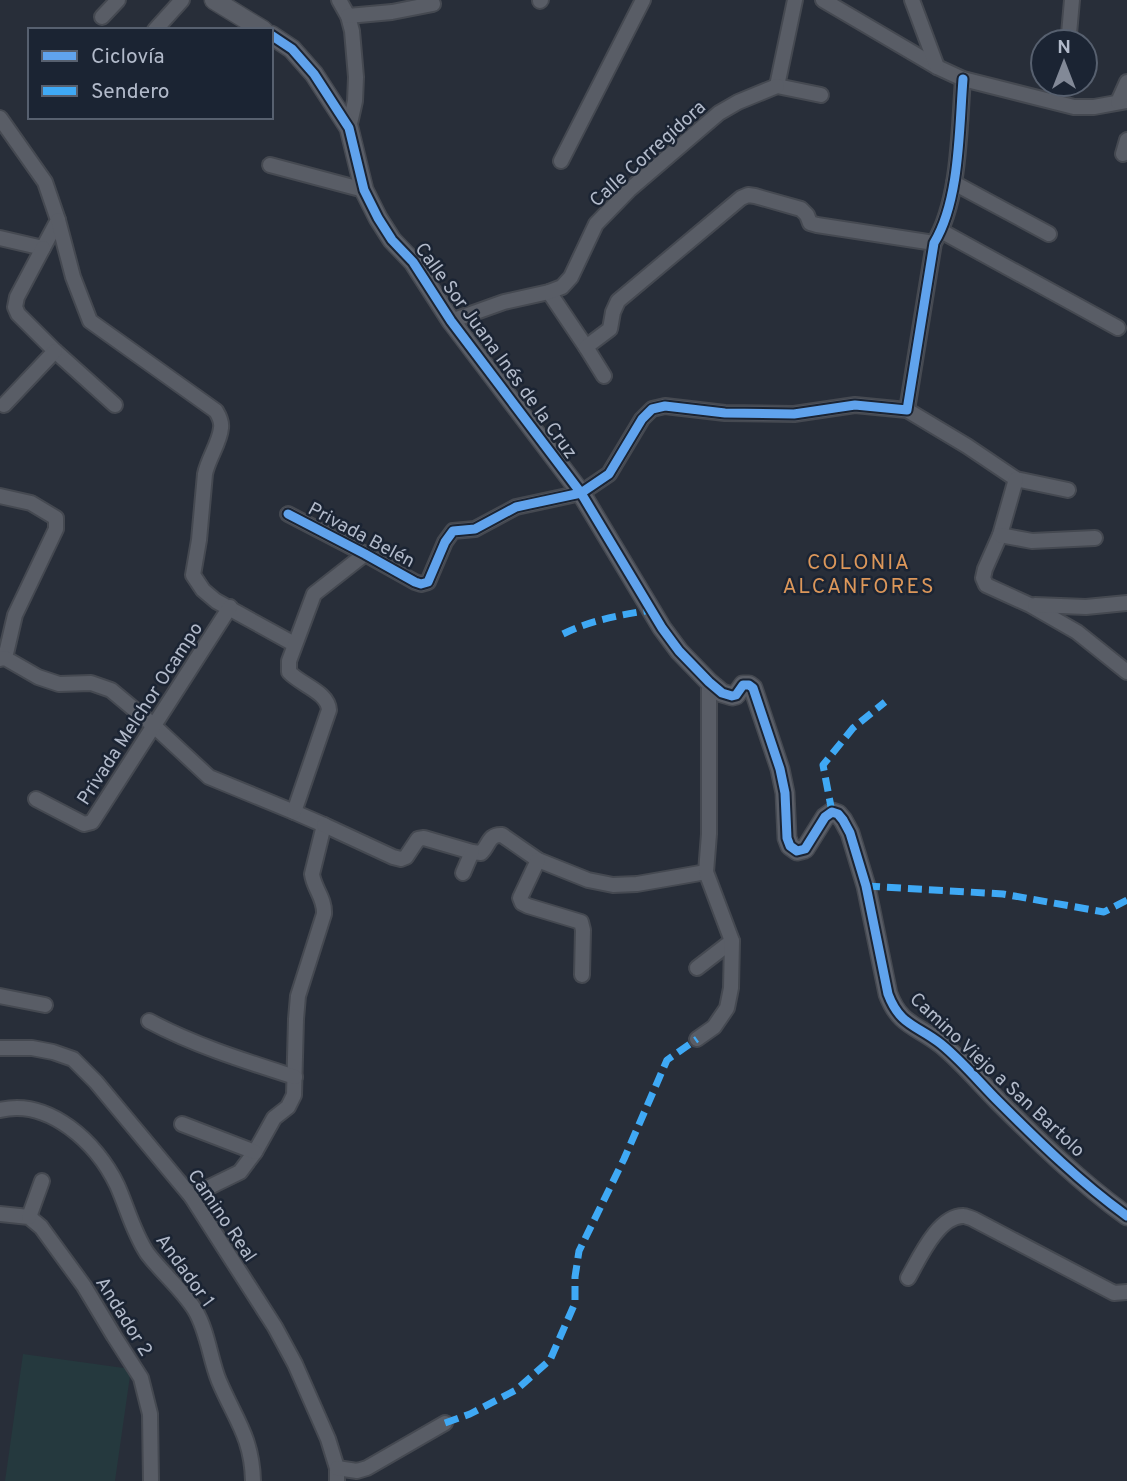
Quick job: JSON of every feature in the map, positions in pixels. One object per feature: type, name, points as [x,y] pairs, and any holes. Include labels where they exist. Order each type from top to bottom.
[{"type":"street","points":[[102,17],[118,0]]},
{"type":"street","points":[[157,28],[182,0]]},
{"type":"street","points":[[215,0],[260,28]]},
{"type":"street","points":[[339,0],[348,16],[352,31],[356,77],[355,101],[349,128]]},
{"type":"street","points":[[561,161],[643,0]]},
{"type":"street","points":[[796,0],[777,86],[821,95]]},
{"type":"street","points":[[823,0],[937,67],[963,79],[1074,107],[1122,102],[1127,82]]},
{"type":"street","points":[[912,0],[937,67]]},
{"type":"street","points":[[1070,28],[1072,0]]},
{"type":"street","points":[[348,16],[392,12],[433,4]]},
{"type":"street","name":"Calle Sor Juana Inés de la Cruz","points":[[273,36],[292,49],[314,74],[349,128],[364,190],[392,240],[413,262],[451,321],[581,493],[662,628],[679,651],[709,682]]},
{"type":"street","points":[[907,410],[938,237],[954,183],[963,79]]},
{"type":"street","name":"Calle Corregidora","points":[[451,321],[504,302],[562,288],[571,277],[596,224],[629,190],[719,113],[777,86]]},
{"type":"street","points":[[0,118],[45,182],[73,277],[90,321],[216,411],[219,417],[222,426],[206,465],[193,575],[203,590],[216,601],[294,644]]},
{"type":"street","points":[[270,165],[364,190]]},
{"type":"street","points":[[954,183],[1049,234]]},
{"type":"street","points":[[586,347],[610,329],[618,300],[748,195],[801,209],[810,223],[938,237],[1118,328]]},
{"type":"street","points":[[58,220],[17,298],[15,307],[18,314],[55,351],[115,405]]},
{"type":"street","points":[[0,238],[43,248]]},
{"type":"street","points":[[549,292],[604,376]]},
{"type":"street","points":[[4,405],[55,351]]},
{"type":"street","points":[[581,493],[609,474],[642,419],[652,409],[665,406],[725,413],[794,414],[855,405],[907,410],[1016,479],[1068,490]]},
{"type":"street","points":[[1016,479],[1000,535],[985,569],[983,578],[986,585],[1030,605],[1077,632],[1127,672]]},
{"type":"street","name":"Privada Belén","points":[[288,514],[421,584],[428,582],[445,542],[453,531],[475,529],[516,507],[581,493]]},
{"type":"street","points":[[0,496],[31,503],[56,517],[56,529],[15,615],[2,659],[59,684],[91,683],[111,690],[209,777],[294,811],[401,859],[406,857],[418,839],[424,838],[481,853],[486,849],[491,837],[502,835],[538,860],[588,880],[613,885],[637,884],[706,872]]},
{"type":"street","points":[[1000,535],[1032,541],[1095,538]]},
{"type":"street","points":[[294,811],[329,710],[324,697],[295,679],[289,672],[289,661],[314,594],[365,554]]},
{"type":"street","points":[[1030,605],[1086,607],[1127,603]]},
{"type":"street","name":"Privada Melchor Ocampo","points":[[36,799],[84,824],[92,822],[230,607]]},
{"type":"street","points":[[697,1039],[714,1027],[727,1008],[732,988],[732,941],[706,872],[709,834],[709,682]]},
{"type":"street","name":"Camino Viejo a San Bartolo","points":[[709,682],[722,693],[732,695],[736,695],[743,685],[753,688],[780,769],[790,846],[797,851],[805,849],[825,817],[832,812],[843,820],[850,833],[866,886],[893,1008],[903,1019],[941,1044],[1036,1140],[1127,1216]]},
{"type":"street","points":[[191,1196],[240,1172],[275,1118],[288,1107],[294,1095],[298,996],[324,914],[325,904],[313,882],[312,874],[324,825]]},
{"type":"street","points":[[463,873],[472,852]]},
{"type":"street","points":[[538,860],[520,898],[522,903],[528,906],[581,922],[582,975]]},
{"type":"street","points":[[697,968],[732,941]]},
{"type":"street","points":[[0,996],[45,1005]]},
{"type":"street","points":[[149,1021],[211,1050],[295,1077]]},
{"type":"street","name":"Camino Real","points":[[0,1048],[32,1048],[73,1059],[96,1082],[191,1196],[275,1327],[295,1364],[328,1439],[337,1475]]},
{"type":"street","name":"Andador 1","points":[[0,1110],[14,1106],[34,1110],[60,1121],[78,1132],[94,1150],[116,1184],[125,1209],[148,1253],[196,1312],[219,1380],[247,1440],[253,1481]]},
{"type":"street","points":[[182,1124],[255,1152]]},
{"type":"street","points":[[0,1214],[29,1217],[43,1181]]},
{"type":"street","points":[[908,1278],[936,1232],[950,1220],[965,1216],[1114,1293],[1127,1292]]},
{"type":"street","name":"Andador 2","points":[[29,1217],[41,1227],[84,1286],[142,1378],[150,1414],[151,1481]]},
{"type":"street","points":[[337,1475],[367,1468],[445,1423]]},
{"type":"green space","points":[[23,1354],[131,1369],[115,1481],[5,1481]]},
{"type":"marked path","points":[[563,634],[595,622],[651,610]]},
{"type":"marked path","points":[[832,812],[823,765],[853,728],[885,702]]},
{"type":"marked path","points":[[866,886],[1003,894],[1104,912],[1127,900]]},
{"type":"marked path","points":[[445,1423],[470,1414],[516,1390],[550,1360],[575,1303],[579,1251],[624,1159],[667,1060],[697,1039]]},
{"type":"cycle path","points":[[273,36],[292,49],[314,74],[349,128],[364,190],[378,218],[392,240],[413,262],[451,321],[581,493],[662,628],[679,651],[722,693],[732,696],[736,695],[743,685],[753,688],[780,769],[790,846],[797,851],[805,849],[825,817],[832,812],[843,820],[850,833],[866,886],[888,994],[898,1013],[949,1051],[1061,1162],[1127,1216]]},
{"type":"cycle path","points":[[288,514],[421,584],[428,582],[445,542],[453,531],[475,529],[516,507],[581,493],[609,474],[642,419],[652,409],[665,406],[725,413],[794,414],[855,405],[907,410],[934,243],[943,226],[954,185],[963,79]]},
{"type":"district","name":"COLONIA ALCANFORES","points":[[859,574]]}]
